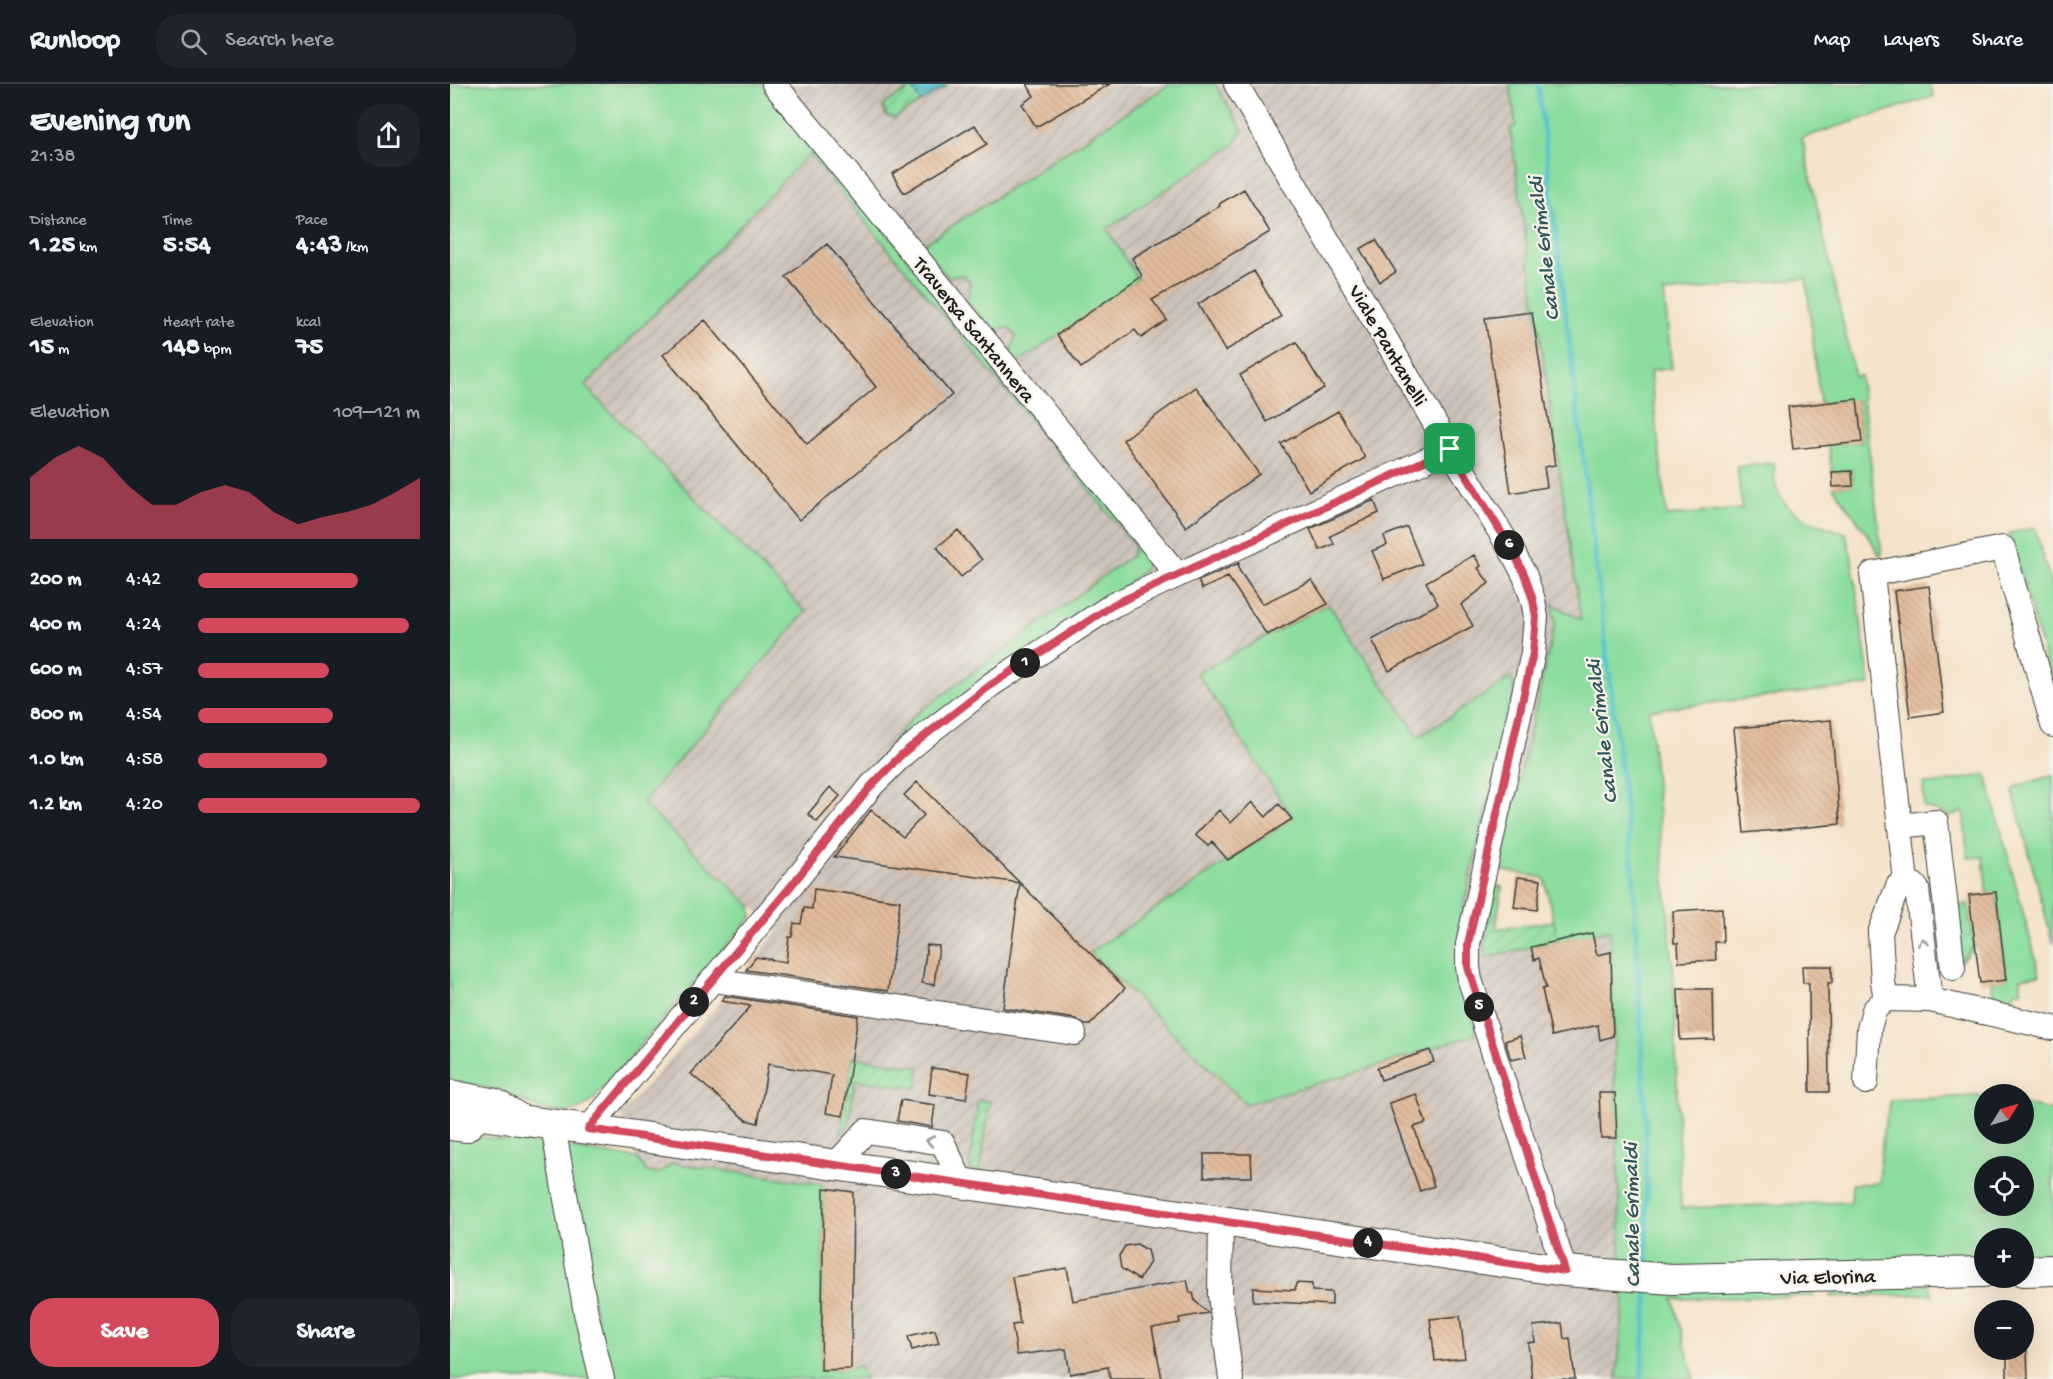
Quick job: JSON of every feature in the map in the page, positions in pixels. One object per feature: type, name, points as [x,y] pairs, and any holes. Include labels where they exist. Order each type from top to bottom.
[{"type":"main road","points":[[450,1111],[1565,1271]]},
{"type":"main road","points":[[2034,1271],[2053,1270]]},
{"type":"main road","name":"Via Elorina","points":[[1565,1271],[1672,1279],[1974,1272]]},
{"type":"street","name":"Traversa Santannera","points":[[774,84],[1177,574]]},
{"type":"street","name":"Viale Pantanelli","points":[[1236,84],[1450,449],[1514,553],[1533,600],[1536,617],[1533,653],[1468,944],[1468,967],[1565,1271]]},
{"type":"street","points":[[588,1129],[872,785],[902,754],[992,684],[1113,605],[1450,449]]},
{"type":"street","points":[[1906,882],[1872,574],[2003,548],[2053,725]]},
{"type":"street","points":[[1901,826],[1936,822],[1953,968]]},
{"type":"street","points":[[1886,999],[1880,933],[1898,886],[1906,882],[1917,889],[1930,1000]]},
{"type":"street","points":[[712,980],[1074,1033]]},
{"type":"street","points":[[1866,1082],[1869,1029],[1874,1010],[1886,999],[1930,1000],[2053,1028]]},
{"type":"street","points":[[450,1092],[496,1101],[542,1124],[602,1379]]},
{"type":"street","points":[[450,1128],[466,1130],[482,1116]]},
{"type":"street","points":[[1221,1222],[1220,1295],[1231,1379]]},
{"type":"shaded area","points":[[752,84],[1510,84],[1516,126],[1510,128],[1581,621],[1554,605],[1555,623],[1486,924],[1486,958],[1610,929],[1621,1266],[1625,1287],[1617,1379],[865,1379],[859,1365],[851,1369],[821,1370],[824,1188],[820,1184],[672,1163],[658,1174],[647,1172],[637,1158],[621,1115],[728,993],[778,930],[642,803],[806,611],[585,386],[809,153]]},
{"type":"green space","points":[[450,84],[764,84],[1148,552],[1148,562],[1144,570],[831,826],[821,825],[914,716],[1132,555],[1134,544],[809,154],[585,386],[806,612],[642,803],[751,906],[752,916],[593,1100],[570,1112],[548,1111],[496,1090],[450,1082]]},
{"type":"green space","points":[[1170,84],[1215,84],[1242,129],[1235,144],[1107,229],[1138,279],[1018,363],[1010,354],[1016,336],[1009,328],[991,330],[967,300],[971,284],[964,275],[948,277],[921,246]]},
{"type":"green space","points":[[1510,84],[1930,84],[1934,96],[1802,138],[1855,377],[1860,376],[1882,555],[1879,555],[1870,538],[1833,487],[1853,485],[1852,471],[1832,472],[1828,445],[1862,442],[1857,400],[1820,403],[1806,278],[1664,293],[1672,368],[1650,371],[1667,516],[1742,509],[1737,467],[1774,463],[1776,487],[1787,505],[1815,523],[1846,533],[1870,685],[1649,710],[1673,965],[1681,1208],[1851,1202],[1852,1184],[1879,1183],[1883,1132],[1891,1100],[1974,1096],[1974,1144],[2034,1144],[2034,1106],[2053,1111],[2053,1258],[2034,1259],[2034,1228],[1974,1228],[1974,1263],[1810,1288],[1814,1296],[1673,1299],[1694,1379],[1617,1379],[1625,1287],[1621,1266],[1610,930],[1558,941],[1544,878],[1499,870],[1555,623],[1553,604],[1581,620],[1510,128],[1516,126]]},
{"type":"green space","points":[[912,87],[921,102],[895,118],[886,116],[883,107],[886,103]]},
{"type":"green space","points":[[2035,528],[2053,592],[2053,688],[2009,533]]},
{"type":"green space","points":[[1328,604],[1419,737],[1512,677],[1514,694],[1459,932],[1476,1034],[1375,1067],[1246,1104],[1090,952],[1293,818],[1197,673]]},
{"type":"green space","points":[[1986,775],[2040,975],[2021,978],[2021,991],[2015,991],[2012,1004],[1995,1001],[1991,982],[2006,979],[1996,892],[1987,893],[1983,857],[1968,858],[1963,811],[1951,816],[1924,807],[1923,783],[1931,784]]},
{"type":"green space","points":[[2053,775],[2053,944],[2013,792],[2016,787]]},
{"type":"green space","points":[[1495,886],[1502,887],[1496,929],[1554,921],[1558,941],[1485,958],[1484,942]]},
{"type":"green space","points":[[1968,904],[1974,947],[1960,962],[1954,906]]},
{"type":"green space","points":[[852,1057],[919,1067],[917,1088],[855,1080],[849,1124],[840,1136]]},
{"type":"green space","points":[[978,1100],[990,1101],[980,1172],[969,1170]]},
{"type":"green space","points":[[450,1133],[551,1146],[597,1379],[450,1379]]},
{"type":"green space","points":[[561,1147],[637,1158],[647,1172],[658,1174],[672,1163],[820,1184],[824,1188],[821,1370],[851,1369],[859,1365],[865,1379],[609,1379]]},
{"type":"green space","points":[[1928,1285],[1933,1294],[1830,1297],[1836,1289]]},
{"type":"water","points":[[918,84],[946,84],[947,86],[921,102],[912,87]]},
{"type":"building","points":[[1027,84],[1110,84],[1036,127],[1022,104],[1034,96]]},
{"type":"building","points":[[975,125],[987,144],[904,193],[892,174]]},
{"type":"building","points":[[1244,189],[1270,232],[1152,300],[1167,320],[1141,338],[1135,330],[1081,368],[1057,335],[1142,276],[1132,258],[1220,206],[1219,204]]},
{"type":"building","points":[[1376,240],[1396,272],[1380,282],[1360,249]]},
{"type":"building","points":[[827,244],[952,395],[799,520],[663,355],[705,320],[807,444],[876,387],[786,277]]},
{"type":"building","points":[[1254,271],[1281,317],[1225,351],[1198,304]]},
{"type":"building","points":[[1532,312],[1555,465],[1544,467],[1547,487],[1511,493],[1485,318]]},
{"type":"building","points":[[1296,342],[1324,388],[1267,422],[1240,375]]},
{"type":"building","points":[[1196,387],[1259,474],[1186,527],[1123,440]]},
{"type":"building","points":[[1857,399],[1862,442],[1793,449],[1788,407]]},
{"type":"building","points":[[1338,411],[1365,458],[1309,491],[1281,444]]},
{"type":"building","points":[[1852,471],[1853,486],[1833,487],[1832,472]]},
{"type":"building","points":[[1374,500],[1379,513],[1330,536],[1334,544],[1320,550],[1310,529]]},
{"type":"building","points":[[1407,527],[1422,564],[1384,579],[1372,551],[1387,545],[1384,536]]},
{"type":"building","points":[[958,530],[982,560],[961,577],[937,547]]},
{"type":"building","points":[[1474,555],[1481,566],[1478,568],[1489,583],[1461,605],[1473,626],[1389,671],[1372,640],[1438,604],[1426,582]]},
{"type":"building","points":[[1239,563],[1239,570],[1262,604],[1312,580],[1328,604],[1267,635],[1228,577],[1202,589],[1198,581]]},
{"type":"building","points":[[1929,586],[1944,712],[1910,717],[1894,591]]},
{"type":"building","points":[[1831,720],[1840,824],[1744,833],[1734,728]]},
{"type":"building","points":[[917,782],[1020,883],[834,857],[871,810],[903,837],[924,815],[904,795]]},
{"type":"building","points":[[830,787],[840,796],[817,822],[808,814]]},
{"type":"building","points":[[1252,802],[1266,817],[1279,804],[1292,819],[1228,860],[1212,842],[1208,846],[1195,835],[1219,810],[1231,823]]},
{"type":"building","points":[[1518,877],[1541,880],[1537,910],[1514,907]]},
{"type":"building","points":[[1020,883],[1125,988],[1090,1025],[1085,1025],[1076,1019],[1003,1008]]},
{"type":"building","points":[[814,889],[900,901],[888,991],[746,970],[756,957],[786,962],[789,937],[792,937],[794,923],[801,924],[804,908],[812,909]]},
{"type":"building","points":[[1996,892],[2006,980],[1980,983],[1969,895]]},
{"type":"building","points":[[1722,908],[1723,942],[1715,942],[1716,960],[1679,962],[1678,943],[1674,943],[1673,911]]},
{"type":"building","points":[[1592,933],[1597,955],[1611,952],[1613,1036],[1600,1040],[1598,1025],[1552,1036],[1542,989],[1546,988],[1539,958],[1534,960],[1531,947]]},
{"type":"building","points":[[927,945],[939,946],[934,985],[922,983]]},
{"type":"building","points":[[1802,966],[1832,966],[1832,983],[1828,983],[1829,1092],[1810,1092],[1809,983],[1803,983]]},
{"type":"building","points":[[1678,989],[1713,989],[1714,1039],[1680,1040]]},
{"type":"building","points":[[725,996],[858,1016],[843,1116],[826,1113],[832,1075],[768,1064],[758,1123],[746,1120],[691,1074],[751,1006],[721,1001]]},
{"type":"building","points":[[1520,1036],[1526,1057],[1511,1060],[1505,1041]]},
{"type":"building","points":[[1430,1050],[1434,1062],[1381,1080],[1377,1068]]},
{"type":"building","points":[[932,1068],[970,1073],[966,1099],[929,1094]]},
{"type":"building","points":[[1599,1093],[1615,1093],[1617,1138],[1601,1138]]},
{"type":"building","points":[[1416,1094],[1426,1123],[1414,1127],[1434,1186],[1420,1191],[1389,1103]]},
{"type":"building","points":[[901,1100],[935,1105],[932,1127],[897,1121]]},
{"type":"building","points":[[1204,1154],[1251,1154],[1252,1177],[1204,1177]]},
{"type":"building","points":[[824,1188],[853,1192],[851,1369],[821,1370]]},
{"type":"building","points":[[1137,1244],[1147,1250],[1150,1262],[1139,1280],[1121,1268],[1119,1256],[1125,1246]]},
{"type":"building","points":[[1067,1268],[1073,1301],[1187,1280],[1190,1293],[1193,1293],[1195,1301],[1208,1313],[1179,1318],[1180,1323],[1152,1328],[1162,1379],[1110,1379],[1108,1367],[1070,1374],[1066,1349],[1017,1355],[1012,1325],[1020,1324],[1012,1277]]},
{"type":"building","points":[[1296,1283],[1312,1284],[1312,1291],[1332,1292],[1332,1305],[1253,1301],[1253,1288],[1295,1290]]},
{"type":"building","points":[[1460,1316],[1465,1358],[1435,1361],[1430,1319]]},
{"type":"building","points":[[1562,1323],[1564,1339],[1570,1338],[1575,1379],[1532,1379],[1528,1343],[1535,1342],[1533,1326]]},
{"type":"building","points":[[935,1330],[939,1343],[912,1350],[908,1336]]},
{"type":"building","points":[[2007,1360],[2027,1360],[2028,1379],[2007,1379]]},
{"type":"waterway","name":"Canale Grimaldi","points":[[1538,84],[1633,871],[1646,1127],[1647,1266]]},
{"type":"waterway","name":"Canale Grimaldi","points":[[1641,1379],[1648,1287]]},
{"type":"route","points":[[1450,449],[1514,553],[1525,576],[1536,617],[1533,653],[1468,944],[1468,967],[1470,980],[1565,1271],[588,1129],[791,886],[872,785],[902,754],[932,730],[992,684],[1113,605],[1450,449]]}]
